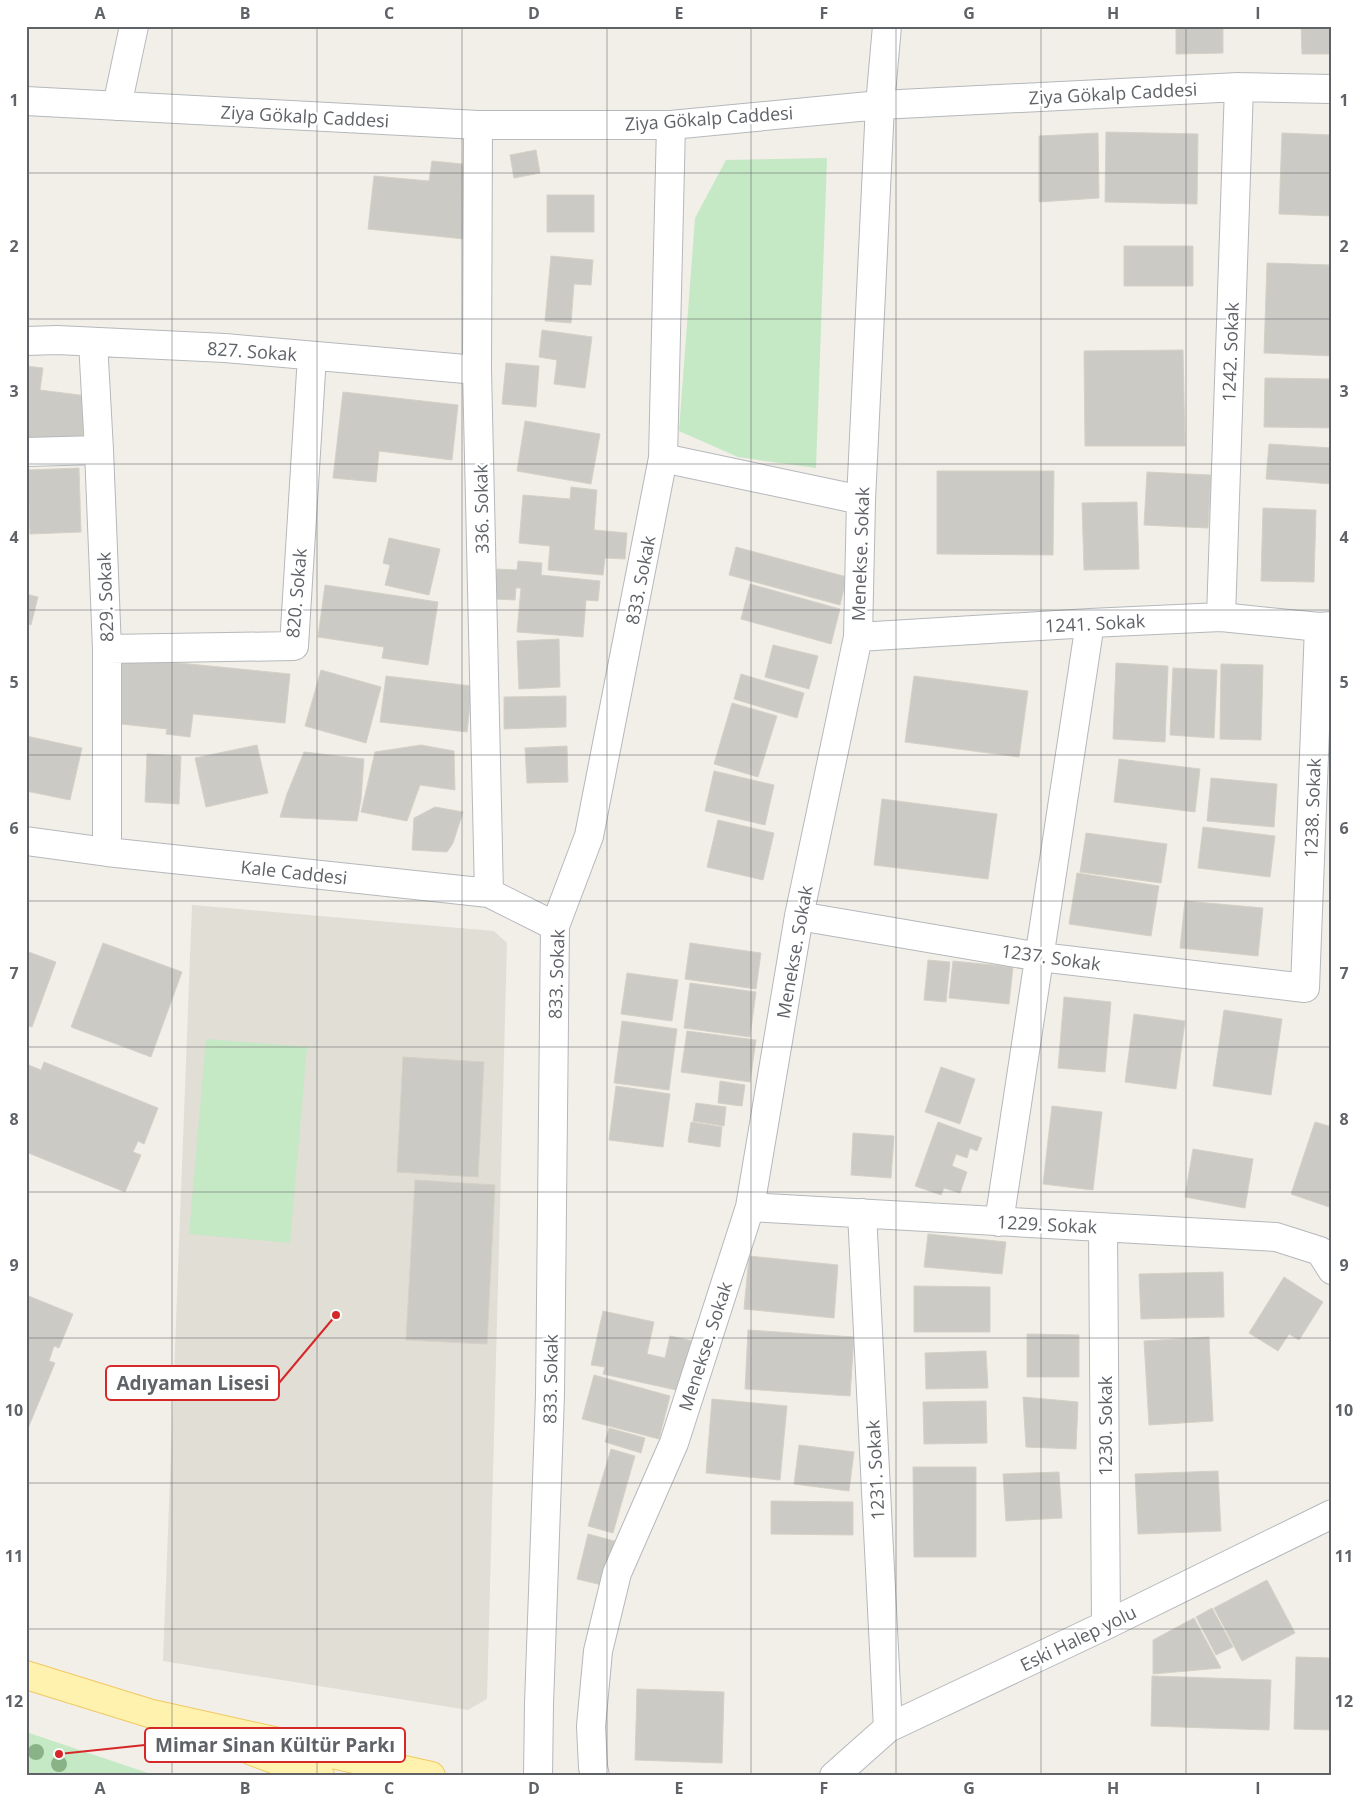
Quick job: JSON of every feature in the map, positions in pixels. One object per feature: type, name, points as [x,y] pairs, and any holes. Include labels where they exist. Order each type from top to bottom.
[{"type":"main road","points":[[26,1675],[152,1714],[320,1776]]},
{"type":"main road","points":[[152,1714],[431,1776]]},
{"type":"street","points":[[117,106],[134,26]]},
{"type":"street","name":"Menekse. Sokak","points":[[595,1776],[591,1726],[598,1651],[617,1573],[674,1443],[750,1207],[799,916],[858,637],[862,500],[880,104],[887,26]]},
{"type":"street","name":"Ziya Gökalp Caddesi","points":[[26,101],[478,125],[671,124],[880,104],[1239,87],[1332,89]]},
{"type":"street","name":"1242. Sokak","points":[[1221,618],[1239,87]]},
{"type":"street","name":"833. Sokak","points":[[538,1776],[550,1395],[555,926],[589,836],[663,458],[671,124]]},
{"type":"street","name":"336. Sokak","points":[[478,125],[477,370],[490,892]]},
{"type":"street","name":"827. Sokak","points":[[26,341],[57,340],[225,348],[477,370]]},
{"type":"street","name":"829. Sokak","points":[[93,342],[107,648],[106,852]]},
{"type":"street","name":"820. Sokak","points":[[107,648],[294,646],[312,356]]},
{"type":"street","points":[[26,452],[99,450]]},
{"type":"street","points":[[663,458],[862,500]]},
{"type":"street","name":"1241. Sokak","points":[[858,637],[1090,623],[1221,618],[1325,626]]},
{"type":"street","points":[[998,1222],[1090,623]]},
{"type":"street","name":"1238. Sokak","points":[[1305,988],[1321,843],[1325,626]]},
{"type":"street","name":"Kale Caddesi","points":[[26,841],[106,852],[490,892],[555,926]]},
{"type":"street","name":"1237. Sokak","points":[[799,916],[1040,957],[1305,988]]},
{"type":"street","name":"1229. Sokak","points":[[750,1207],[1276,1237],[1320,1251],[1332,1270]]},
{"type":"street","name":"1231. Sokak","points":[[862,1213],[888,1728]]},
{"type":"street","name":"1230. Sokak","points":[[1103,1228],[1106,1625]]},
{"type":"street","name":"Eski Halep yolu","points":[[834,1776],[888,1728],[1106,1625],[1332,1514]]},
{"type":"shaded area","points":[[192,905],[494,931],[507,943],[487,1699],[468,1710],[163,1661]]},
{"type":"green space","points":[[827,158],[816,468],[738,457],[679,431],[695,218],[726,160]]},
{"type":"green space","points":[[206,1039],[307,1047],[290,1243],[189,1234]]},
{"type":"green space","points":[[26,1732],[157,1776],[26,1776]]},
{"type":"building","points":[[1176,26],[1223,26],[1223,53],[1176,54]]},
{"type":"building","points":[[1301,26],[1332,26],[1332,54],[1302,54]]},
{"type":"building","points":[[1106,132],[1198,134],[1197,204],[1105,202]]},
{"type":"building","points":[[1098,133],[1099,198],[1039,202],[1039,136]]},
{"type":"building","points":[[1282,133],[1332,135],[1332,216],[1279,214]]},
{"type":"building","points":[[536,150],[540,173],[514,178],[510,155]]},
{"type":"building","points":[[432,161],[472,165],[464,239],[368,229],[374,176],[429,181]]},
{"type":"building","points":[[547,195],[594,195],[594,232],[547,232]]},
{"type":"building","points":[[1124,246],[1193,246],[1193,286],[1124,286]]},
{"type":"building","points":[[551,256],[593,260],[591,285],[574,284],[571,323],[545,321]]},
{"type":"building","points":[[1267,263],[1332,265],[1332,356],[1264,353]]},
{"type":"building","points":[[542,330],[592,337],[585,388],[554,384],[557,360],[539,357]]},
{"type":"building","points":[[1183,350],[1185,446],[1085,446],[1084,351]]},
{"type":"building","points":[[506,363],[539,366],[536,407],[502,404]]},
{"type":"building","points":[[26,366],[43,368],[40,390],[87,396],[81,447],[26,440]]},
{"type":"building","points":[[1265,378],[1332,379],[1332,428],[1264,427]]},
{"type":"building","points":[[343,392],[458,405],[452,460],[379,451],[376,482],[333,478]]},
{"type":"building","points":[[525,421],[600,434],[591,484],[517,471]]},
{"type":"building","points":[[1269,444],[1332,448],[1332,484],[1266,479]]},
{"type":"building","points":[[79,468],[81,532],[30,534],[28,470]]},
{"type":"building","points":[[937,471],[1054,471],[1053,555],[937,554]]},
{"type":"building","points":[[1147,472],[1211,475],[1208,528],[1144,525]]},
{"type":"building","points":[[571,487],[597,490],[594,530],[627,533],[625,559],[605,558],[603,575],[548,570],[550,546],[519,543],[523,495],[570,499]]},
{"type":"building","points":[[1137,502],[1139,569],[1084,570],[1082,503]]},
{"type":"building","points":[[1263,508],[1316,510],[1314,582],[1261,581]]},
{"type":"building","points":[[389,538],[440,549],[429,595],[385,585],[390,565],[383,563]]},
{"type":"building","points":[[736,547],[847,577],[840,605],[729,575]]},
{"type":"building","points":[[518,561],[542,563],[541,575],[600,581],[598,601],[586,600],[583,637],[517,632],[521,588],[516,588],[515,600],[494,599],[497,569],[517,570]]},
{"type":"building","points":[[750,584],[840,609],[831,644],[741,619]]},
{"type":"building","points":[[325,585],[438,602],[428,665],[382,658],[384,647],[318,637]]},
{"type":"building","points":[[26,594],[38,597],[31,625],[26,623]]},
{"type":"building","points":[[559,639],[560,687],[519,689],[517,641]]},
{"type":"building","points":[[773,645],[818,656],[809,689],[765,677]]},
{"type":"building","points":[[119,657],[290,674],[285,723],[193,714],[190,737],[166,734],[167,729],[112,723]]},
{"type":"building","points":[[1116,663],[1168,666],[1165,742],[1113,739]]},
{"type":"building","points":[[1221,664],[1263,665],[1261,740],[1220,739]]},
{"type":"building","points":[[1173,668],[1217,670],[1214,738],[1170,735]]},
{"type":"building","points":[[321,670],[381,687],[366,743],[305,726]]},
{"type":"building","points":[[741,674],[804,693],[797,718],[734,699]]},
{"type":"building","points":[[386,676],[472,686],[467,732],[380,722]]},
{"type":"building","points":[[914,676],[1028,691],[1019,757],[905,742]]},
{"type":"building","points":[[566,696],[566,727],[504,729],[504,697]]},
{"type":"building","points":[[732,703],[777,716],[758,777],[714,764]]},
{"type":"building","points":[[26,736],[82,748],[70,800],[26,791]]},
{"type":"building","points":[[257,745],[268,793],[206,807],[195,758]]},
{"type":"building","points":[[421,745],[454,751],[455,790],[420,785],[407,821],[361,812],[375,752]]},
{"type":"building","points":[[567,746],[568,782],[527,783],[525,748]]},
{"type":"building","points":[[304,752],[364,759],[361,800],[357,821],[280,817]]},
{"type":"building","points":[[147,754],[181,756],[179,804],[145,802]]},
{"type":"building","points":[[1119,759],[1200,769],[1195,812],[1114,802]]},
{"type":"building","points":[[714,771],[774,785],[765,825],[705,811]]},
{"type":"building","points":[[1211,778],[1277,784],[1274,827],[1207,821]]},
{"type":"building","points":[[882,799],[997,814],[988,879],[874,865]]},
{"type":"building","points":[[435,807],[463,812],[453,843],[447,852],[412,850],[414,818]]},
{"type":"building","points":[[718,820],[774,833],[763,880],[707,867]]},
{"type":"building","points":[[1203,827],[1275,836],[1270,877],[1198,868]]},
{"type":"building","points":[[1086,833],[1167,844],[1161,883],[1080,872]]},
{"type":"building","points":[[1077,873],[1159,886],[1151,936],[1069,924]]},
{"type":"building","points":[[1185,901],[1263,908],[1258,956],[1180,948]]},
{"type":"building","points":[[103,943],[182,972],[151,1057],[71,1027]]},
{"type":"building","points":[[690,943],[761,953],[756,989],[685,979]]},
{"type":"building","points":[[26,951],[56,962],[32,1027],[26,1025]]},
{"type":"building","points":[[928,960],[950,962],[946,1002],[924,1000]]},
{"type":"building","points":[[953,961],[1013,967],[1009,1004],[949,998]]},
{"type":"building","points":[[627,973],[678,980],[672,1021],[621,1014]]},
{"type":"building","points":[[690,983],[756,992],[750,1037],[684,1028]]},
{"type":"building","points":[[1064,997],[1111,1002],[1105,1072],[1058,1068]]},
{"type":"building","points":[[1224,1010],[1282,1019],[1271,1095],[1213,1086]]},
{"type":"building","points":[[1134,1014],[1185,1021],[1176,1089],[1125,1082]]},
{"type":"building","points":[[622,1021],[677,1029],[669,1090],[614,1083]]},
{"type":"building","points":[[687,1031],[756,1040],[750,1082],[681,1072]]},
{"type":"building","points":[[403,1057],[484,1062],[478,1177],[397,1172]]},
{"type":"building","points":[[44,1062],[158,1108],[144,1144],[138,1141],[133,1152],[141,1155],[125,1192],[26,1152],[26,1064],[41,1070]]},
{"type":"building","points":[[941,1067],[975,1079],[960,1124],[925,1112]]},
{"type":"building","points":[[720,1081],[745,1085],[742,1106],[718,1103]]},
{"type":"building","points":[[616,1086],[670,1094],[663,1147],[609,1140]]},
{"type":"building","points":[[696,1103],[726,1107],[724,1126],[693,1121]]},
{"type":"building","points":[[1052,1106],[1102,1112],[1093,1190],[1043,1184]]},
{"type":"building","points":[[691,1122],[722,1127],[720,1147],[688,1142]]},
{"type":"building","points":[[938,1122],[982,1138],[977,1151],[970,1148],[967,1158],[956,1154],[952,1166],[967,1172],[960,1193],[944,1188],[941,1195],[915,1186]]},
{"type":"building","points":[[1315,1122],[1332,1127],[1332,1208],[1291,1194]]},
{"type":"building","points":[[853,1133],[894,1136],[891,1178],[851,1175]]},
{"type":"building","points":[[1193,1149],[1253,1159],[1245,1208],[1185,1197]]},
{"type":"building","points":[[415,1180],[495,1185],[487,1344],[406,1340]]},
{"type":"building","points":[[928,1234],[1006,1242],[1002,1274],[924,1267]]},
{"type":"building","points":[[749,1256],[838,1265],[834,1318],[744,1309]]},
{"type":"building","points":[[1223,1272],[1224,1317],[1141,1319],[1139,1274]]},
{"type":"building","points":[[1284,1277],[1323,1302],[1299,1340],[1289,1334],[1278,1351],[1249,1333]]},
{"type":"building","points":[[914,1286],[990,1287],[990,1332],[914,1332]]},
{"type":"building","points":[[26,1295],[73,1314],[59,1348],[54,1346],[49,1361],[55,1363],[26,1433]]},
{"type":"building","points":[[603,1311],[654,1322],[647,1354],[665,1358],[670,1336],[693,1341],[681,1391],[603,1374],[605,1367],[591,1365]]},
{"type":"building","points":[[748,1330],[854,1337],[850,1396],[745,1389]]},
{"type":"building","points":[[1027,1334],[1079,1335],[1079,1377],[1027,1377]]},
{"type":"building","points":[[1209,1337],[1213,1421],[1149,1425],[1144,1341]]},
{"type":"building","points":[[986,1351],[988,1388],[926,1389],[925,1353]]},
{"type":"building","points":[[594,1375],[670,1396],[659,1439],[582,1419]]},
{"type":"building","points":[[1023,1397],[1078,1402],[1076,1449],[1026,1447]]},
{"type":"building","points":[[712,1399],[787,1406],[780,1480],[706,1473]]},
{"type":"building","points":[[986,1401],[987,1443],[924,1444],[923,1402]]},
{"type":"building","points":[[609,1428],[645,1438],[641,1453],[605,1442]]},
{"type":"building","points":[[799,1445],[854,1452],[849,1491],[794,1484]]},
{"type":"building","points":[[611,1449],[635,1456],[613,1533],[588,1526]]},
{"type":"building","points":[[913,1467],[976,1467],[976,1557],[914,1557]]},
{"type":"building","points":[[1218,1471],[1221,1531],[1138,1534],[1135,1474]]},
{"type":"building","points":[[1059,1472],[1062,1518],[1006,1521],[1003,1474]]},
{"type":"building","points":[[771,1501],[853,1502],[853,1535],[771,1534]]},
{"type":"building","points":[[588,1534],[622,1543],[610,1587],[577,1579]]},
{"type":"building","points":[[1267,1580],[1295,1633],[1242,1661],[1214,1608]]},
{"type":"building","points":[[1212,1608],[1233,1647],[1216,1655],[1196,1617]]},
{"type":"building","points":[[1194,1618],[1221,1668],[1153,1674],[1153,1640]]},
{"type":"building","points":[[1296,1657],[1332,1658],[1332,1730],[1294,1729]]},
{"type":"building","points":[[1152,1676],[1271,1680],[1269,1730],[1151,1726]]},
{"type":"building","points":[[637,1689],[724,1692],[722,1763],[635,1760]]},
{"type":"place","name":"Adıyaman Lisesi","points":[[336,1315]]},
{"type":"place","name":"Mimar Sinan Kültür Parkı","points":[[59,1754]]}]
